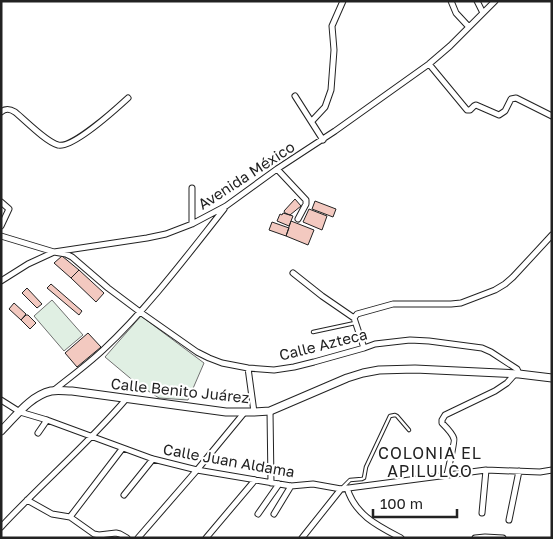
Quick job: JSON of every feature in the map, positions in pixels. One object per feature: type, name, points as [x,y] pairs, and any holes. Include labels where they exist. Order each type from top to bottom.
[{"type":"main road","name":"Calle Benito Juárez","points":[[52,391],[127,398],[244,413],[270,411],[347,378],[379,370],[517,374],[552,378]]},
{"type":"main road","points":[[1,431],[30,402],[52,391]]},
{"type":"street","points":[[312,121],[324,107],[331,90],[334,50],[332,26],[343,1]]},
{"type":"street","points":[[450,1],[456,13],[469,27]]},
{"type":"street","points":[[477,1],[483,13]]},
{"type":"street","name":"Avenida México","points":[[1,281],[28,264],[54,252],[166,234],[192,224],[226,206],[323,140],[429,64],[495,1]]},
{"type":"street","points":[[429,64],[467,110],[476,105],[499,115],[505,111],[511,99],[516,98],[552,116]]},
{"type":"street","points":[[295,96],[323,140]]},
{"type":"street","points":[[1,112],[10,109],[50,142],[58,146],[64,146],[100,122],[128,98]]},
{"type":"street","points":[[278,169],[306,200],[306,204],[298,219]]},
{"type":"street","points":[[192,188],[192,224]]},
{"type":"street","points":[[1,202],[9,209],[1,226]]},
{"type":"street","points":[[52,391],[96,356],[140,312],[226,206]]},
{"type":"street","points":[[354,321],[357,314],[393,304],[451,304],[496,290],[513,277],[552,235]]},
{"type":"street","name":"Calle Azteca","points":[[1,236],[72,257],[140,312],[197,352],[209,358],[248,368],[274,370],[294,367],[375,344],[410,340],[482,348],[508,363],[516,369],[517,374]]},
{"type":"street","points":[[293,273],[354,321],[364,348]]},
{"type":"street","points":[[248,368],[254,412]]},
{"type":"street","points":[[447,475],[455,441],[442,423],[445,415],[502,387],[517,374]]},
{"type":"street","points":[[1,528],[26,500],[106,423],[127,398]]},
{"type":"street","name":"Calle Juan Aldama","points":[[1,400],[20,412],[154,459],[197,470],[291,486],[313,484],[344,489],[486,470],[540,472],[552,470]]},
{"type":"street","points":[[270,411],[272,483]]},
{"type":"street","points":[[138,538],[244,413]]},
{"type":"street","points":[[38,433],[47,420]]},
{"type":"street","points":[[70,517],[122,449]]},
{"type":"street","points":[[124,495],[154,459]]},
{"type":"street","points":[[482,513],[486,470]]},
{"type":"street","points":[[508,520],[519,471]]},
{"type":"street","points":[[206,538],[255,480]]},
{"type":"street","points":[[258,514],[279,484]]},
{"type":"street","points":[[274,514],[291,486]]},
{"type":"street","points":[[302,538],[344,489],[359,512],[401,538]]},
{"type":"street","points":[[26,500],[52,514],[70,517],[92,536],[116,533],[127,538]]},
{"type":"street","points":[[475,538],[503,538]]},
{"type":"lane","points":[[313,332],[354,321]]},
{"type":"lane","points":[[344,489],[350,480],[362,480],[364,478],[366,467],[390,416],[398,416],[409,430]]},
{"type":"green space","points":[[52,300],[83,335],[64,351],[34,316]]},
{"type":"green space","points":[[141,316],[204,363],[188,400],[159,398],[136,383],[105,357]]},
{"type":"building","points":[[295,199],[301,206],[290,215],[285,213],[284,211]]},
{"type":"building","points":[[315,201],[336,209],[333,217],[312,209]]},
{"type":"building","points":[[309,209],[327,216],[322,230],[303,222]]},
{"type":"building","points":[[283,213],[293,216],[289,226],[277,221],[280,214],[282,215]]},
{"type":"building","points":[[291,221],[314,230],[308,245],[286,236]]},
{"type":"building","points":[[272,222],[289,228],[286,236],[269,230]]},
{"type":"building","points":[[62,256],[79,270],[71,278],[54,263]]},
{"type":"building","points":[[79,270],[104,293],[96,302],[71,278]]},
{"type":"building","points":[[51,284],[82,311],[79,315],[47,288]]},
{"type":"building","points":[[27,288],[42,304],[37,308],[22,293]]},
{"type":"building","points":[[14,303],[26,314],[21,320],[9,309]]},
{"type":"building","points":[[26,315],[36,323],[30,329],[21,320]]},
{"type":"building","points":[[88,333],[101,347],[77,367],[65,353]]},
{"type":"district","name":"COLONIA EL APILULCO","points":[[430,462]]}]
